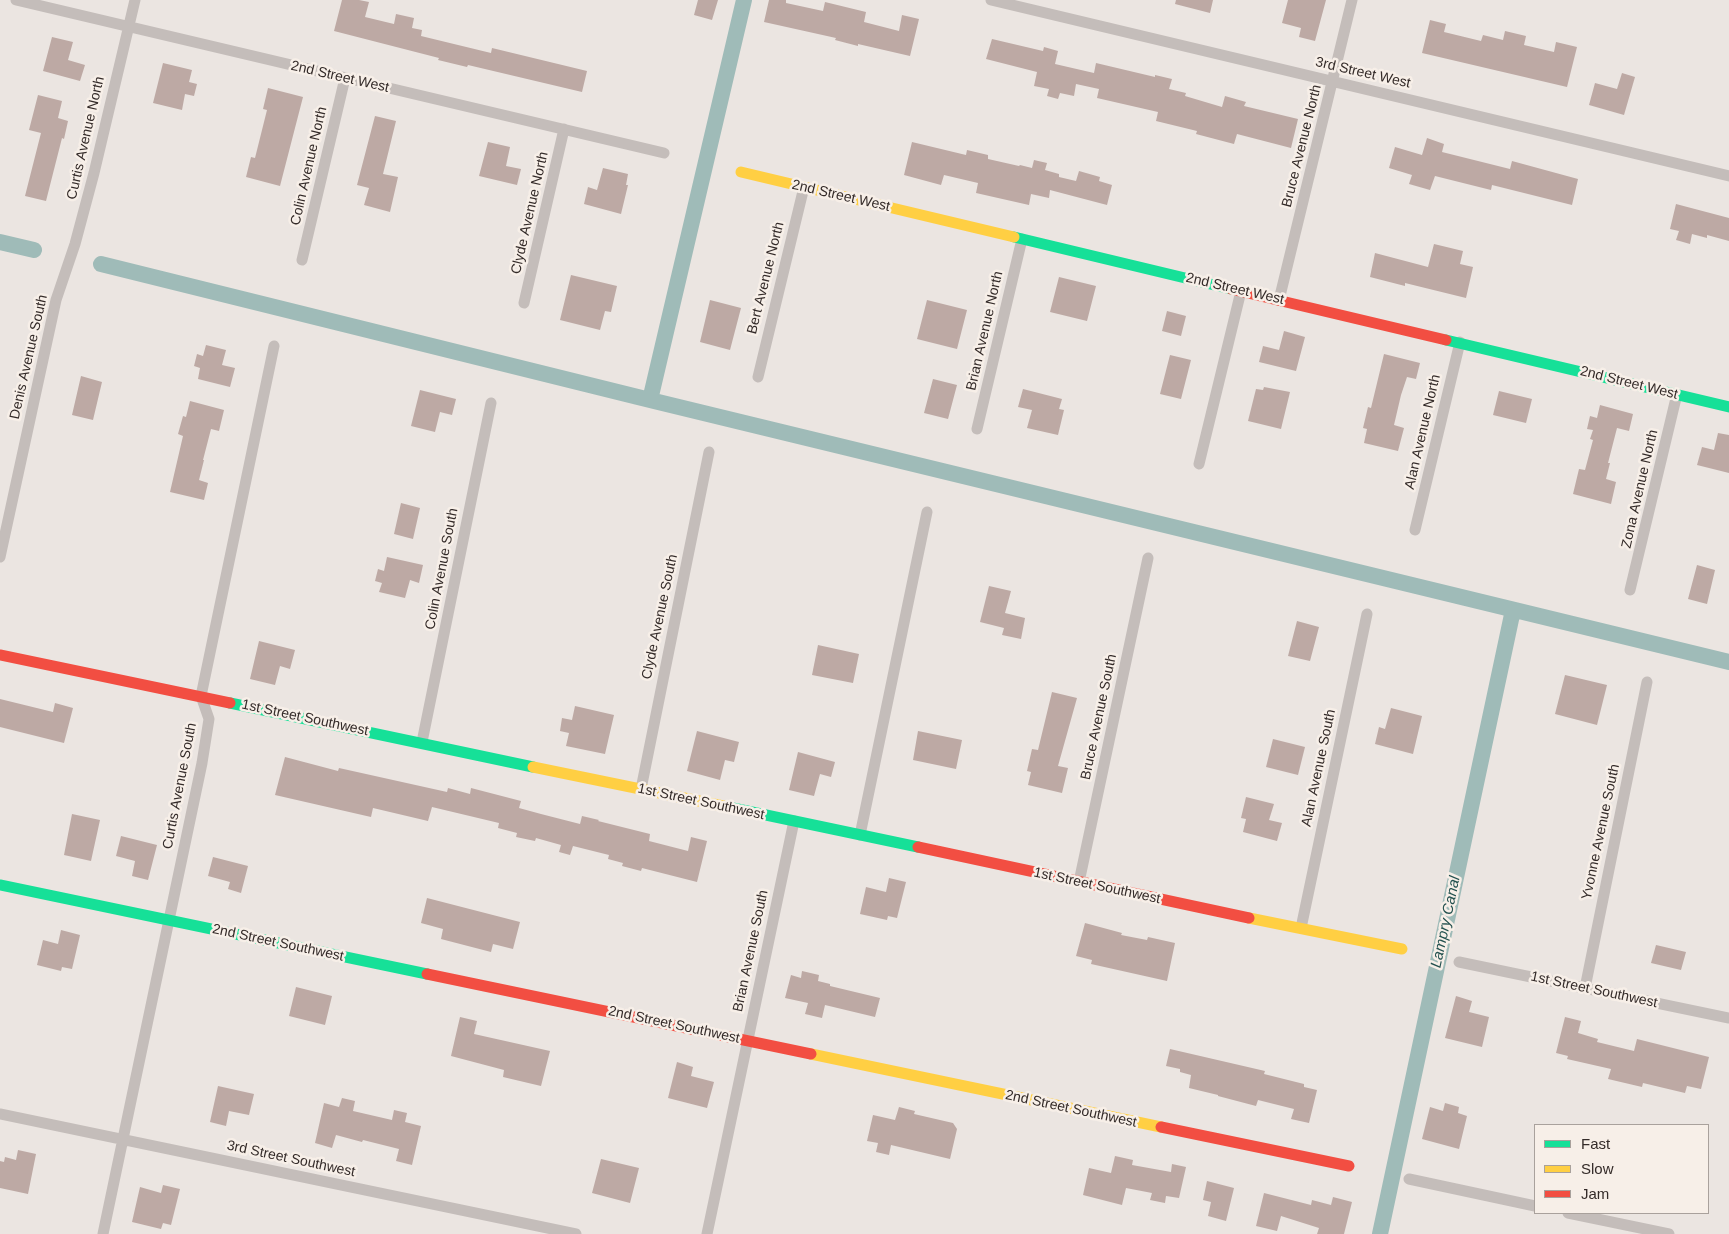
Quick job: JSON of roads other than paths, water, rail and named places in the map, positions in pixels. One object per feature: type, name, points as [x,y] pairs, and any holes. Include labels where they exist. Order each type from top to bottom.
[{"type":"street","name":"2nd Street West","points":[[16,0],[664,153]]},
{"type":"street","name":"Curtis Avenue North","points":[[62,282],[75,244],[94,173],[134,0]]},
{"type":"street","name":"3rd Street West","points":[[991,0],[1729,176]]},
{"type":"street","name":"Bruce Avenue North","points":[[1279,300],[1352,0]]},
{"type":"street","name":"Colin Avenue North","points":[[302,260],[345,78]]},
{"type":"street","name":"Clyde Avenue North","points":[[524,303],[564,129]]},
{"type":"street","name":"2nd Street West","points":[[741,172],[1729,407]]},
{"type":"street","name":"Bert Avenue North","points":[[758,377],[804,187]]},
{"type":"street","name":"Brian Avenue North","points":[[977,429],[1022,239]]},
{"type":"street","name":"Denis Avenue South","points":[[0,556],[62,282]]},
{"type":"street","points":[[1199,464],[1241,291]]},
{"type":"street","name":"Alan Avenue North","points":[[1415,530],[1460,342]]},
{"type":"street","points":[[201,696],[274,346]]},
{"type":"street","name":"Zona Avenue North","points":[[1630,590],[1677,394]]},
{"type":"street","name":"Colin Avenue South","points":[[422,742],[492,403]]},
{"type":"street","name":"Clyde Avenue South","points":[[641,789],[709,452]]},
{"type":"street","points":[[860,835],[927,512]]},
{"type":"street","name":"Bruce Avenue South","points":[[1079,882],[1148,558]]},
{"type":"street","name":"Alan Avenue South","points":[[1301,928],[1366,614]]},
{"type":"street","name":"1st Street Southwest","points":[[0,655],[1402,949]]},
{"type":"street","name":"Yvonne Avenue South","points":[[1585,988],[1647,682]]},
{"type":"street","name":"Curtis Avenue South","points":[[103,1234],[202,763],[209,719],[201,696]]},
{"type":"street","name":"Brian Avenue South","points":[[707,1234],[794,821]]},
{"type":"street","name":"2nd Street Southwest","points":[[0,885],[1349,1166]]},
{"type":"street","name":"1st Street Southwest","points":[[1459,962],[1729,1018]]},
{"type":"street","name":"3rd Street Southwest","points":[[0,1114],[576,1234]]},
{"type":"street","points":[[1409,1179],[1534,1206]]},
{"type":"street","points":[[1573,1214],[1669,1234]]},
{"type":"waterway","points":[[650,400],[744,0]]},
{"type":"waterway","points":[[0,242],[34,250]]},
{"type":"waterway","points":[[101,264],[650,400],[1729,662]]},
{"type":"waterway","name":"Lampry Canal","points":[[1380,1234],[1513,610]]}]
